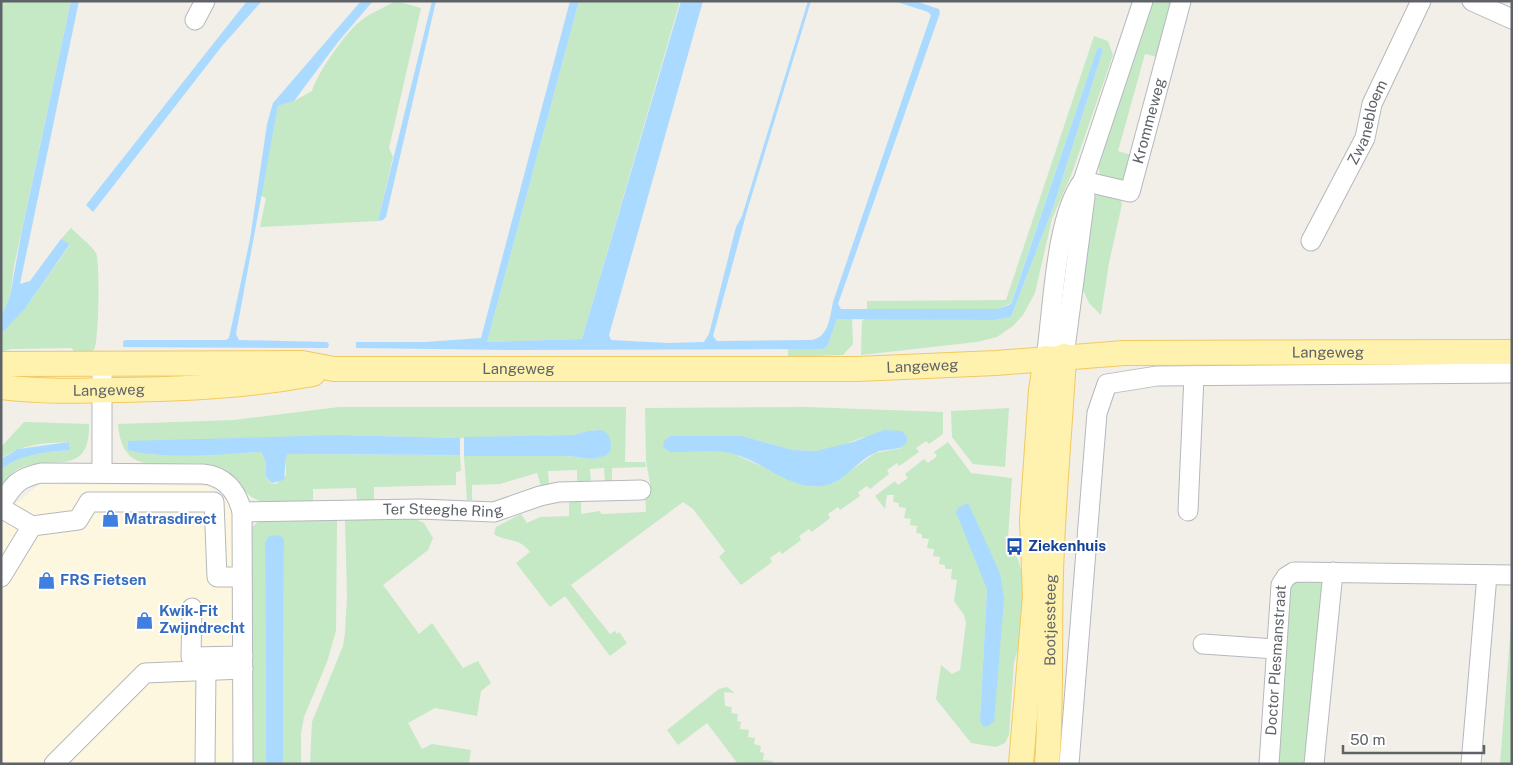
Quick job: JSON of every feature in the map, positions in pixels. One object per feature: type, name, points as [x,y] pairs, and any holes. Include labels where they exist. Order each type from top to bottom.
[{"type":"main road","name":"Langeweg","points":[[1,364],[302,363],[334,369],[866,369],[996,364],[1055,357],[1124,353],[1512,352]]},
{"type":"main road","name":"Bootjessteeg","points":[[1021,764],[1034,596],[1032,520],[1041,390],[1055,357]]},
{"type":"main road","name":"Bootjessteeg","points":[[1048,764],[1051,703],[1048,655],[1055,357]]},
{"type":"main road","name":"Langeweg","points":[[1,387],[43,392],[231,386],[275,381],[334,369]]},
{"type":"street","points":[[195,20],[205,1]]},
{"type":"street","points":[[1055,357],[1085,197],[1082,181],[1143,1]]},
{"type":"street","name":"Krommeweg","points":[[1082,181],[1130,192],[1181,1]]},
{"type":"street","name":"Zwanebloem","points":[[1311,241],[1365,138],[1372,104],[1421,1]]},
{"type":"street","points":[[1472,1],[1512,19]]},
{"type":"street","points":[[102,364],[102,473]]},
{"type":"street","name":"Langeweg","points":[[1107,384],[1157,376],[1512,373]]},
{"type":"street","points":[[1188,511],[1194,376]]},
{"type":"street","name":"Bootjessteeg","points":[[1070,764],[1097,413],[1107,384]]},
{"type":"street","points":[[1,504],[10,490],[23,478],[42,473],[214,475],[234,490],[242,512],[243,764]]},
{"type":"street","name":"Ter Steeghe Ring","points":[[242,512],[419,509],[494,512],[540,496],[559,492],[641,490]]},
{"type":"street","points":[[1,508],[32,526],[78,520],[89,502],[214,502],[217,577],[242,577]]},
{"type":"street","points":[[1,577],[32,526]]},
{"type":"street","name":"Doctor Plesmanstraat","points":[[1269,764],[1281,585],[1286,577],[1294,572],[1512,575]]},
{"type":"street","points":[[1314,764],[1333,572]]},
{"type":"street","points":[[1471,764],[1487,574]]},
{"type":"street","points":[[192,608],[191,657],[243,662]]},
{"type":"street","points":[[1203,644],[1276,649]]},
{"type":"street","points":[[54,764],[145,673],[206,672],[243,662]]},
{"type":"street","points":[[205,764],[206,672]]},
{"type":"shaded area","points":[[40,484],[208,486],[236,507],[239,764],[1,764],[1,521],[7,511]]},
{"type":"green space","points":[[1,1],[71,1],[14,266],[10,296],[1,317]]},
{"type":"green space","points":[[396,1],[421,8],[389,148],[393,157],[378,221],[260,227],[266,198],[261,196],[278,106],[294,101],[312,91],[325,65],[352,28],[367,16]]},
{"type":"green space","points":[[579,1],[680,1],[582,339],[487,342]]},
{"type":"green space","points":[[1153,1],[1173,1],[1158,57],[1145,54],[1118,151],[1131,155],[1127,176],[1120,181],[1100,176],[1098,166]]},
{"type":"green space","points":[[1094,36],[1108,41],[1113,55],[1072,173],[1052,219],[1035,293],[1023,315],[1013,326],[997,337],[977,342],[861,355],[862,321],[865,318],[994,320],[1011,317],[1054,205],[1103,50],[1101,47],[1097,49],[1011,303],[998,309],[867,309],[867,301],[1006,300]]},
{"type":"green space","points":[[1100,193],[1120,198],[1122,204],[1109,263],[1101,315],[1089,303],[1082,288],[1090,200]]},
{"type":"green space","points":[[71,228],[96,253],[98,318],[94,350],[77,358],[72,348],[11,349],[1,352],[1,334],[24,310],[70,245],[61,239]]},
{"type":"green space","points":[[852,317],[853,344],[843,355],[788,357],[788,349],[824,349],[828,345],[837,319]]},
{"type":"green space","points":[[339,407],[626,407],[625,462],[645,462],[646,467],[612,468],[612,483],[605,483],[604,468],[590,469],[591,483],[577,484],[577,470],[548,471],[549,485],[541,486],[537,473],[500,484],[472,485],[472,500],[467,500],[464,456],[568,456],[592,459],[604,456],[601,430],[573,435],[460,438],[340,435],[148,455],[261,452],[266,462],[266,477],[271,483],[276,484],[286,475],[286,458],[288,454],[460,455],[461,471],[456,472],[456,485],[374,487],[374,501],[357,501],[356,488],[313,489],[313,502],[271,503],[263,502],[249,495],[231,476],[218,467],[187,463],[155,464],[142,462],[130,456],[122,444],[118,424],[233,420]]},
{"type":"green space","points":[[806,407],[943,412],[943,434],[929,444],[926,441],[916,448],[919,452],[899,466],[897,463],[887,470],[889,474],[870,489],[867,486],[858,492],[860,496],[840,510],[838,507],[828,514],[830,518],[812,532],[809,529],[799,536],[801,540],[782,554],[780,551],[770,558],[772,562],[741,585],[719,557],[725,551],[693,509],[683,502],[571,585],[610,634],[615,631],[617,634],[619,632],[627,643],[610,656],[565,596],[550,607],[516,563],[530,552],[526,547],[494,534],[496,527],[521,514],[527,523],[540,517],[569,516],[569,500],[581,501],[581,514],[600,511],[601,514],[646,512],[645,493],[651,489],[646,461],[645,408]],"holes":[[[670,436],[742,436],[793,450],[816,451],[837,447],[864,437],[902,448],[875,453],[834,483],[815,487],[796,482],[732,453],[664,441]]]},
{"type":"green space","points":[[1009,408],[1005,467],[973,464],[952,437],[951,411]]},
{"type":"green space","points":[[24,422],[89,424],[88,442],[83,453],[75,459],[65,462],[29,465],[16,470],[1,488],[1,469],[9,464],[34,455],[70,450],[69,442],[42,444],[16,450],[1,459],[1,447]]},
{"type":"green space","points":[[948,442],[971,473],[1012,478],[1007,553],[1017,556],[1027,591],[1026,624],[1014,662],[1009,735],[1005,743],[996,747],[971,743],[936,699],[941,665],[952,674],[960,670],[966,623],[964,615],[954,601],[957,580],[951,579],[952,569],[945,569],[945,565],[939,564],[940,557],[933,556],[934,549],[927,548],[929,539],[922,538],[922,534],[916,533],[917,526],[910,525],[911,519],[904,518],[906,508],[899,507],[899,503],[893,502],[894,495],[887,495],[885,509],[875,496],[895,481],[898,485],[908,478],[905,474],[924,459],[928,463],[937,456],[934,452]],"holes":[[[967,503],[1000,573],[980,719],[987,589]]]},
{"type":"green space","points":[[415,519],[424,523],[433,538],[428,550],[383,585],[419,634],[432,623],[463,668],[478,661],[491,683],[481,691],[477,716],[435,708],[408,723],[422,749],[432,744],[471,750],[469,764],[310,764],[312,722],[343,646],[345,633],[347,596],[345,520]]},
{"type":"green space","points":[[337,520],[336,631],[327,662],[304,717],[301,733],[301,764],[283,764],[284,540],[265,543],[266,764],[251,764],[252,527],[258,522]]},
{"type":"green space","points":[[1286,580],[1324,580],[1312,764],[1276,764]]},
{"type":"green space","points":[[1512,612],[1512,764],[1500,764]]},
{"type":"green space","points":[[727,687],[735,693],[724,692],[725,706],[732,707],[731,713],[738,714],[737,721],[741,722],[740,729],[749,730],[748,737],[755,738],[754,744],[761,746],[760,752],[764,753],[763,760],[773,761],[772,764],[738,764],[707,723],[678,745],[667,730],[719,689]]},
{"type":"water","points":[[71,1],[79,1],[20,284],[30,281],[61,239],[70,244],[24,310],[1,334],[1,317],[10,296],[22,230]]},
{"type":"water","points":[[247,1],[262,1],[222,46],[93,212],[86,205]]},
{"type":"water","points":[[361,1],[373,1],[338,42],[294,101],[278,106],[236,334],[239,340],[327,342],[329,344],[328,348],[123,347],[123,341],[127,340],[226,340],[229,338],[250,239],[267,124],[273,103]]},
{"type":"water","points":[[432,1],[436,1],[386,217],[378,221]]},
{"type":"water","points":[[570,1],[579,1],[487,342],[582,339],[681,1],[703,1],[609,335],[611,340],[668,343],[704,342],[709,334],[736,227],[742,216],[808,1],[811,1],[747,211],[713,336],[717,341],[811,340],[822,335],[828,326],[833,302],[931,15],[928,12],[894,1],[915,1],[939,9],[940,13],[838,304],[841,309],[998,309],[1011,304],[1097,49],[1101,47],[1103,50],[1054,205],[1011,317],[994,320],[837,319],[828,345],[824,349],[509,350],[356,348],[356,342],[425,342],[481,338]]},
{"type":"water","points":[[601,430],[610,439],[610,452],[605,456],[592,459],[568,456],[464,456],[464,437],[573,435]]},
{"type":"water","points":[[884,430],[902,431],[907,437],[906,442],[896,449],[870,455],[841,479],[827,485],[815,487],[791,481],[757,463],[727,452],[670,452],[663,447],[664,441],[670,436],[742,436],[793,450],[816,451],[853,442]]},
{"type":"water","points":[[340,435],[460,438],[460,455],[288,454],[284,480],[272,483],[266,477],[266,462],[261,452],[177,456],[128,450],[128,441]]},
{"type":"water","points":[[69,442],[70,450],[26,457],[1,469],[1,459],[18,449]]},
{"type":"water","points":[[968,503],[1000,573],[1004,599],[994,722],[986,727],[982,725],[980,720],[987,589],[956,512],[958,508]]},
{"type":"water","points":[[274,535],[281,536],[284,540],[283,764],[266,764],[265,543],[268,537]]},
{"type":"place","name":"Matrasdirect","points":[[110,519]]},
{"type":"place","name":"Ziekenhuis","points":[[1014,546]]},
{"type":"place","name":"FRS Fietsen","points":[[46,580]]},
{"type":"place","name":"Kwik-Fit Zwijndrecht","points":[[145,620]]}]
